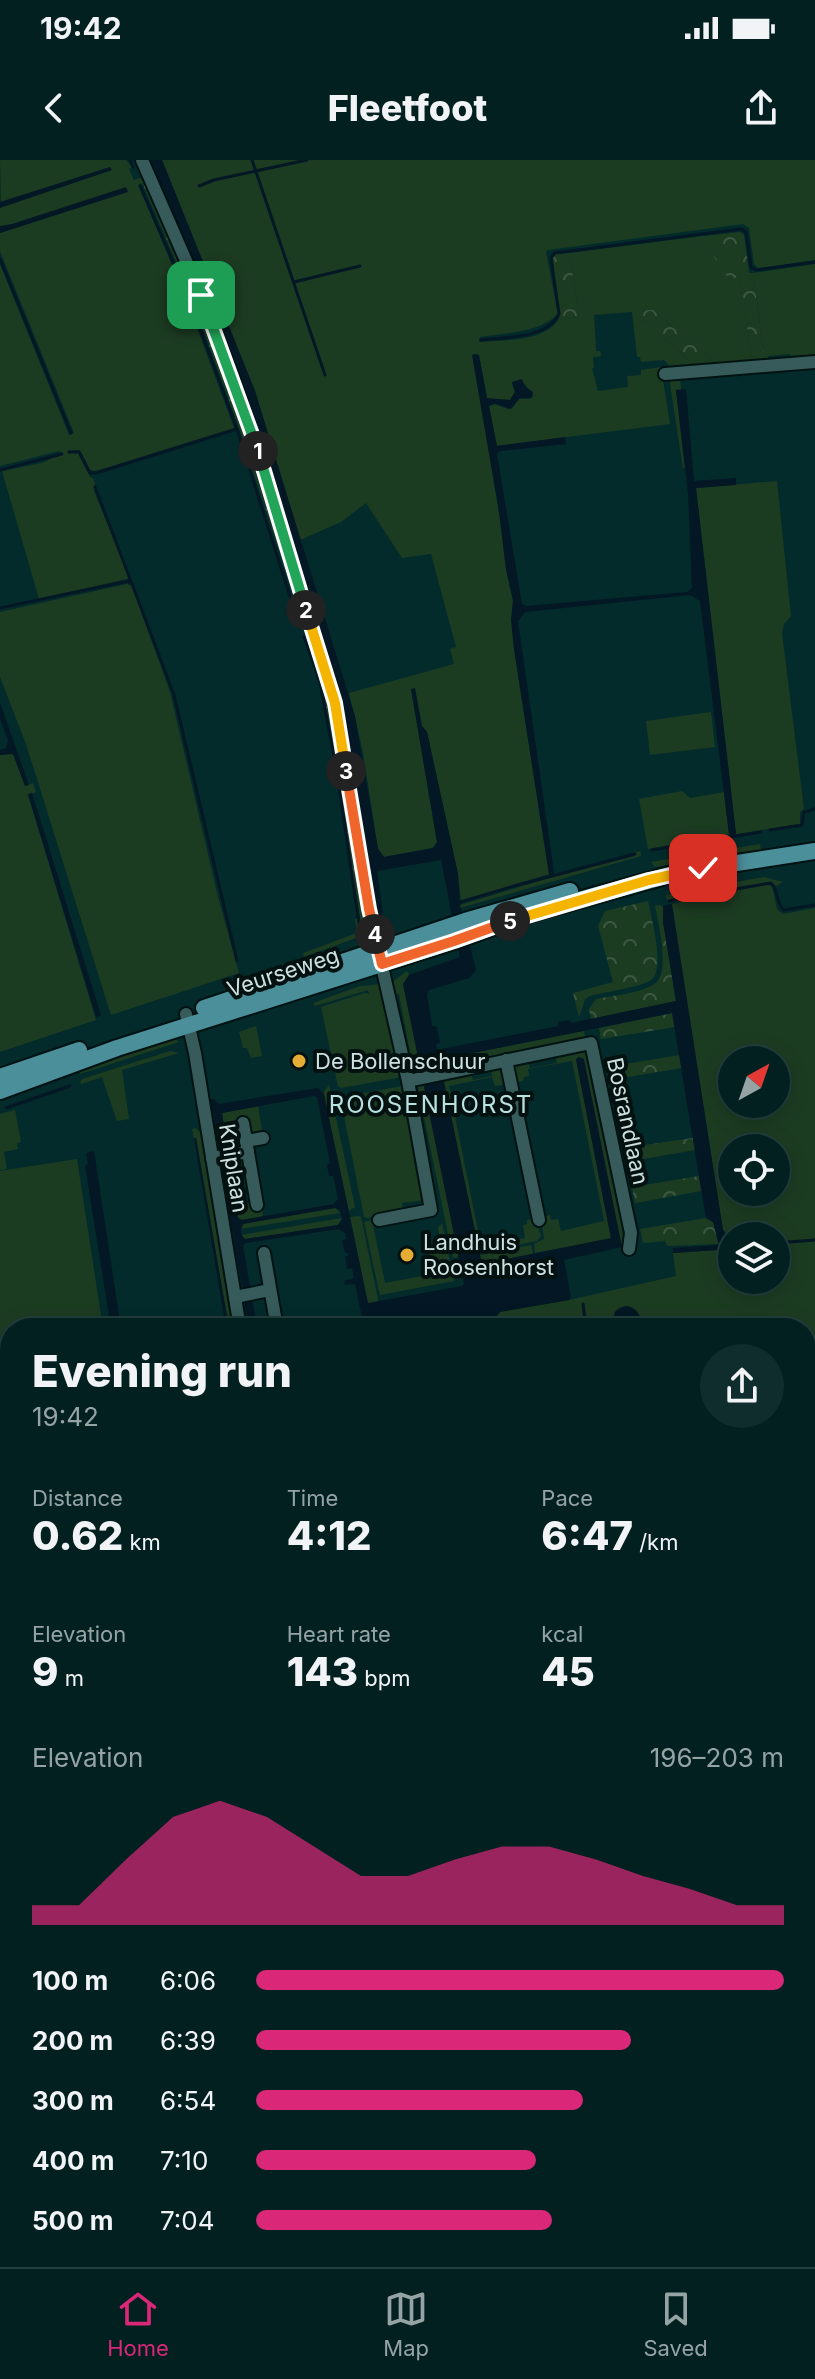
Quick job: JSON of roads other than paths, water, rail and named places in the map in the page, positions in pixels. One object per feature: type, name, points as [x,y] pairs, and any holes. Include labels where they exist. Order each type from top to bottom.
[{"type":"main road","name":"Veurseweg","points":[[460,931],[533,901],[633,876],[815,845]]},
{"type":"main road","name":"Veurseweg","points":[[0,1077],[460,931],[660,877],[815,851]]},
{"type":"main road","name":"Veurseweg","points":[[0,1091],[187,1020]]},
{"type":"street","points":[[142,160],[232,375],[335,703],[369,909],[413,1080],[431,1210],[379,1220]]},
{"type":"street","points":[[665,374],[815,362]]},
{"type":"street","name":"Kniplaan","points":[[187,1020],[214,1157],[239,1318]]},
{"type":"street","name":"Bosrandlaan","points":[[413,1080],[591,1043],[631,1233],[629,1249]]},
{"type":"street","points":[[506,1060],[539,1220]]},
{"type":"street","points":[[243,1123],[257,1205]]},
{"type":"street","points":[[214,1157],[231,1155],[263,1138]]},
{"type":"street","points":[[264,1253],[275,1318]]},
{"type":"street","points":[[237,1296],[270,1290]]},
{"type":"water","points":[[150,160],[162,160],[255,391],[355,716],[378,849],[384,857],[433,848],[437,842],[411,689],[415,688],[458,874],[460,905],[476,970],[469,978],[429,990],[427,994],[432,1026],[437,1027],[440,1043],[436,1044],[437,1050],[558,1026],[558,1022],[570,1020],[571,1023],[676,1001],[663,922],[663,906],[672,904],[722,1222],[718,1222],[718,1241],[713,1222],[706,1218],[672,1013],[443,1059],[440,1063],[482,1264],[611,1238],[576,1059],[584,1059],[622,1247],[564,1260],[569,1300],[500,1312],[495,1318],[362,1318],[355,1284],[345,1285],[344,1281],[354,1278],[352,1268],[347,1269],[345,1257],[349,1255],[345,1253],[342,1240],[346,1239],[345,1233],[339,1229],[243,1245],[255,1318],[247,1318],[210,1099],[219,1104],[318,1088],[324,1094],[368,1303],[464,1284],[403,984],[409,975],[460,957],[441,860],[377,871],[384,923],[380,924],[343,704],[256,428],[222,335]],"holes":[[[317,1097],[330,1163],[327,1165],[329,1176],[333,1176],[338,1199],[334,1204],[242,1220],[238,1218],[222,1113]],[[335,1208],[340,1210],[342,1220],[338,1225],[245,1239],[241,1234],[243,1224]]]},
{"type":"water","points":[[110,167],[112,170],[0,208],[0,202]]},
{"type":"water","points":[[126,187],[128,192],[0,233],[0,226]]},
{"type":"water","points":[[472,355],[479,355],[487,398],[510,400],[515,392],[512,382],[522,379],[525,387],[533,392],[532,398],[520,398],[511,409],[495,404],[489,406],[497,446],[565,437],[566,444],[500,451],[497,454],[522,604],[526,606],[687,592],[692,588],[688,494],[676,390],[686,389],[694,481],[736,478],[736,485],[696,488],[736,834],[733,837],[729,834],[700,601],[690,595],[525,612],[518,621],[554,873],[552,877],[549,874],[514,649],[513,600]]},
{"type":"water","points":[[0,703],[29,785],[25,786],[13,754],[0,755],[8,740],[0,719]]},
{"type":"water","points":[[32,793],[101,1015],[96,1017],[28,794]]},
{"type":"water","points":[[194,1138],[227,1318],[224,1318]]},
{"type":"water","points":[[94,1151],[119,1318],[109,1318],[85,1166],[88,1164],[86,1153]]},
{"type":"water","points":[[718,1245],[718,1250],[673,1253],[673,1248]]},
{"type":"water","points":[[622,1307],[634,1309],[640,1318],[614,1318],[616,1311]]},
{"type":"waterway","points":[[130,160],[133,167]]},
{"type":"waterway","points":[[252,160],[325,375]]},
{"type":"waterway","points":[[199,186],[307,160]]},
{"type":"waterway","points":[[140,186],[190,301],[237,429],[300,628]]},
{"type":"waterway","points":[[481,340],[524,335],[553,322],[559,314],[551,258],[555,253],[741,229],[746,232],[751,267],[756,270],[815,262]]},
{"type":"waterway","points":[[0,259],[71,433]]},
{"type":"waterway","points":[[294,282],[360,266]]},
{"type":"waterway","points":[[69,452],[79,452],[90,473],[96,473],[237,429]]},
{"type":"waterway","points":[[0,470],[62,454]]},
{"type":"waterway","points":[[95,487],[132,584]]},
{"type":"waterway","points":[[0,608],[128,581],[132,584],[174,695],[237,961]]},
{"type":"waterway","points":[[304,637],[320,682],[360,930]]},
{"type":"waterway","points":[[770,830],[802,825],[804,812],[815,809]]},
{"type":"waterway","points":[[652,850],[761,832]]},
{"type":"waterway","points":[[457,903],[635,854]]},
{"type":"waterway","points":[[711,893],[771,883],[784,910],[815,905]]},
{"type":"waterway","points":[[669,901],[698,895]]},
{"type":"waterway","points":[[6,1108],[70,1086]]},
{"type":"waterway","points":[[790,1242],[815,1240]]},
{"type":"waterway","points":[[583,1304],[585,1318]]},
{"type":"place","name":"De Bollenschuur","points":[[299,1061]]},
{"type":"place","name":"Landhuis Roosenhorst","points":[[407,1255]]},
{"type":"district","name":"ROOSENHORST","points":[[431,1105]]}]
